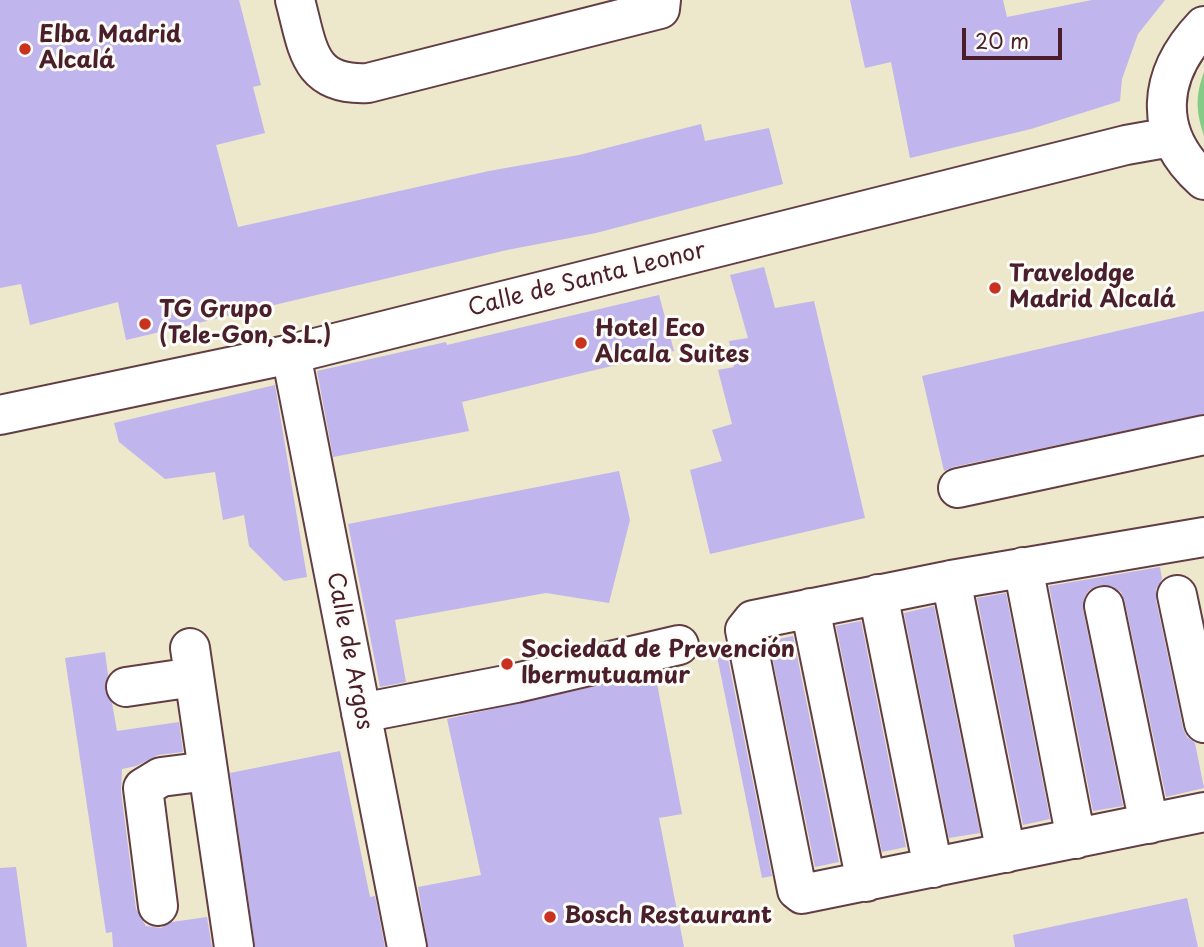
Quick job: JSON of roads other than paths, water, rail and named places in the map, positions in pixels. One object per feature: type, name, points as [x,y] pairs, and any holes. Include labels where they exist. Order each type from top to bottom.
[{"type":"street","points":[[295,0],[311,59],[327,76],[345,84],[368,83],[660,9],[661,0]]},
{"type":"street","points":[[1204,26],[1183,48],[1170,76],[1166,106],[1171,137],[1187,165],[1204,180]]},
{"type":"street","name":"Calle de Santa Leonor","points":[[0,415],[291,354],[1099,152],[1171,137]]},
{"type":"street","name":"Calle de Argos","points":[[291,354],[407,947]]},
{"type":"street","points":[[958,488],[1204,435]]},
{"type":"street","points":[[1204,537],[878,594],[753,620],[745,630],[794,877],[797,890],[802,894],[1204,812]]},
{"type":"street","points":[[1023,567],[1076,839]]},
{"type":"street","points":[[951,580],[1006,853]]},
{"type":"street","points":[[878,594],[933,868]]},
{"type":"street","points":[[1177,595],[1204,723]]},
{"type":"street","points":[[1104,606],[1149,824]]},
{"type":"street","points":[[810,608],[866,882]]},
{"type":"street","points":[[361,713],[516,683],[679,645]]},
{"type":"street","points":[[126,687],[192,662],[234,947]]},
{"type":"street","points":[[158,906],[143,788],[161,777],[208,771]]},
{"type":"place","name":"Elba Madrid Alcalá","points":[[25,49]]},
{"type":"place","name":"Travelodge Madrid Alcalá","points":[[995,288]]},
{"type":"place","name":"TG Grupo (Tele-Gon, S.L.)","points":[[145,324]]},
{"type":"place","name":"Hotel Eco Alcala Suites","points":[[581,343]]},
{"type":"place","name":"Sociedad de Prevención Ibermutuamur","points":[[507,664]]},
{"type":"place","name":"Bosch Restaurant","points":[[550,917]]}]
